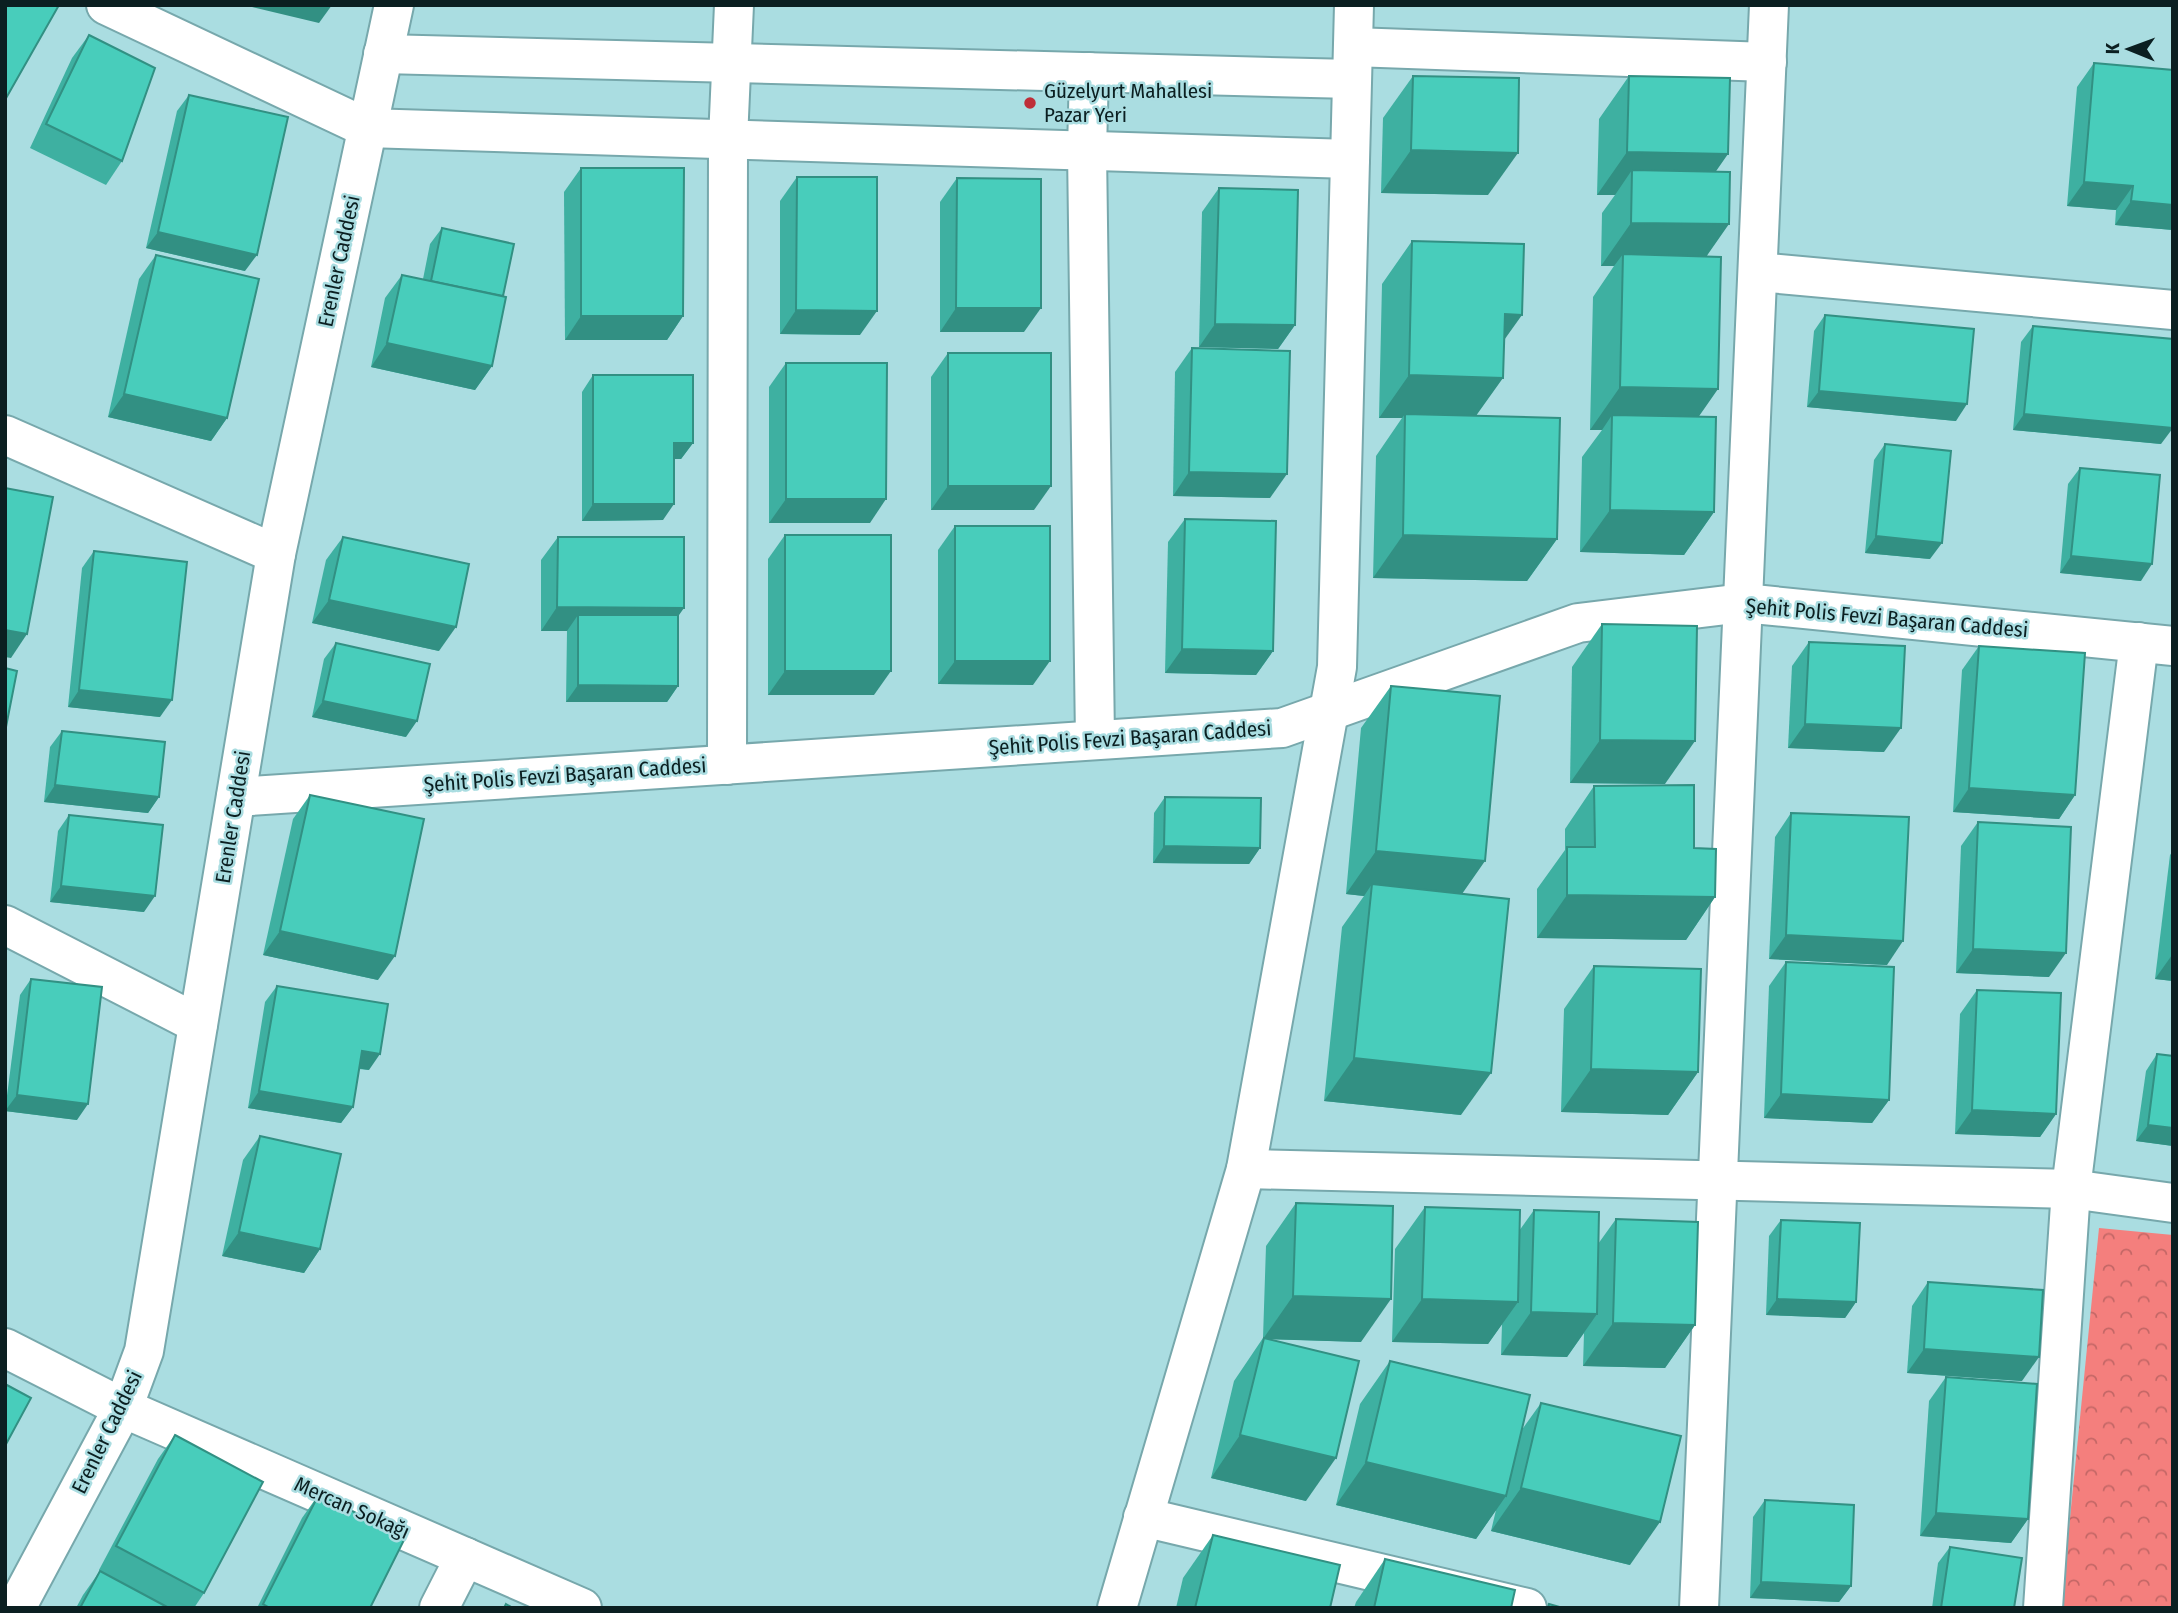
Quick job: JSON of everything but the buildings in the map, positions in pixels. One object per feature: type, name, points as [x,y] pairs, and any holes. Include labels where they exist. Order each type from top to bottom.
[{"type":"street","points":[[106,5],[367,128],[1350,159]]},
{"type":"street","name":"Erenler Caddesi","points":[[16,1608],[122,1408],[144,1351],[276,554],[394,5]]},
{"type":"street","points":[[727,765],[728,139],[734,5]]},
{"type":"street","points":[[1116,1608],[1246,1169],[1337,667],[1354,5]]},
{"type":"street","points":[[1699,1608],[1769,5]]},
{"type":"street","points":[[383,54],[1089,72],[1352,63],[1767,62]]},
{"type":"street","points":[[1089,72],[1087,150],[1095,740]]},
{"type":"street","points":[[1758,272],[2173,310]]},
{"type":"street","points":[[5,435],[276,554]]},
{"type":"street","name":"Şehit Polis Fevzi Başaran Caddesi","points":[[236,797],[1282,728],[1578,623],[1743,603],[2156,644]]},
{"type":"street","points":[[2043,1608],[2071,1189],[2156,644]]},
{"type":"street","points":[[5,925],[198,1024]]},
{"type":"street","points":[[1246,1169],[1718,1178],[2071,1189],[2173,1203]]},
{"type":"street","name":"Mercan Sokağı","points":[[5,1348],[122,1408],[582,1608]]},
{"type":"street","points":[[1143,1517],[1527,1608]]},
{"type":"street","points":[[439,1608],[465,1557]]},
{"type":"green space","points":[[2099,1228],[2173,1235],[2173,1608],[2061,1608]]},
{"type":"place","name":"Güzelyurt Mahallesi Pazar Yeri","points":[[1030,103]]}]
